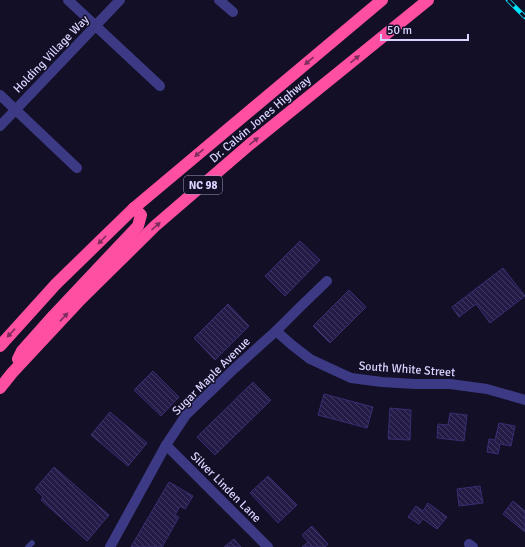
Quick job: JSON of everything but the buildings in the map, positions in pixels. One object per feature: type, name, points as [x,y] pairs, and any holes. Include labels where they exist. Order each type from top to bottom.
[{"type":"highway","name":"Dr. Calvin Jones Highway","points":[[0,346],[56,284],[134,208],[382,0]]},
{"type":"highway","name":"Dr. Calvin Jones Highway","points":[[0,388],[12,373],[82,298],[155,226],[249,145],[426,1]]},
{"type":"highway","points":[[12,373],[22,351],[138,226],[142,215],[134,208]]},
{"type":"street","points":[[68,0],[160,86]]},
{"type":"street","name":"Holding Village Way","points":[[0,126],[120,0]]},
{"type":"street","points":[[219,0],[233,12]]},
{"type":"street","points":[[0,95],[77,168]]},
{"type":"street","name":"Sugar Maple Avenue","points":[[110,547],[166,445],[186,415],[327,281]]},
{"type":"street","name":"South White Street","points":[[276,331],[310,359],[351,378],[382,382],[450,384],[487,389],[525,400]]},
{"type":"street","name":"Silver Linden Lane","points":[[166,445],[268,547]]},
{"type":"railway","points":[[508,0],[525,17]]}]
